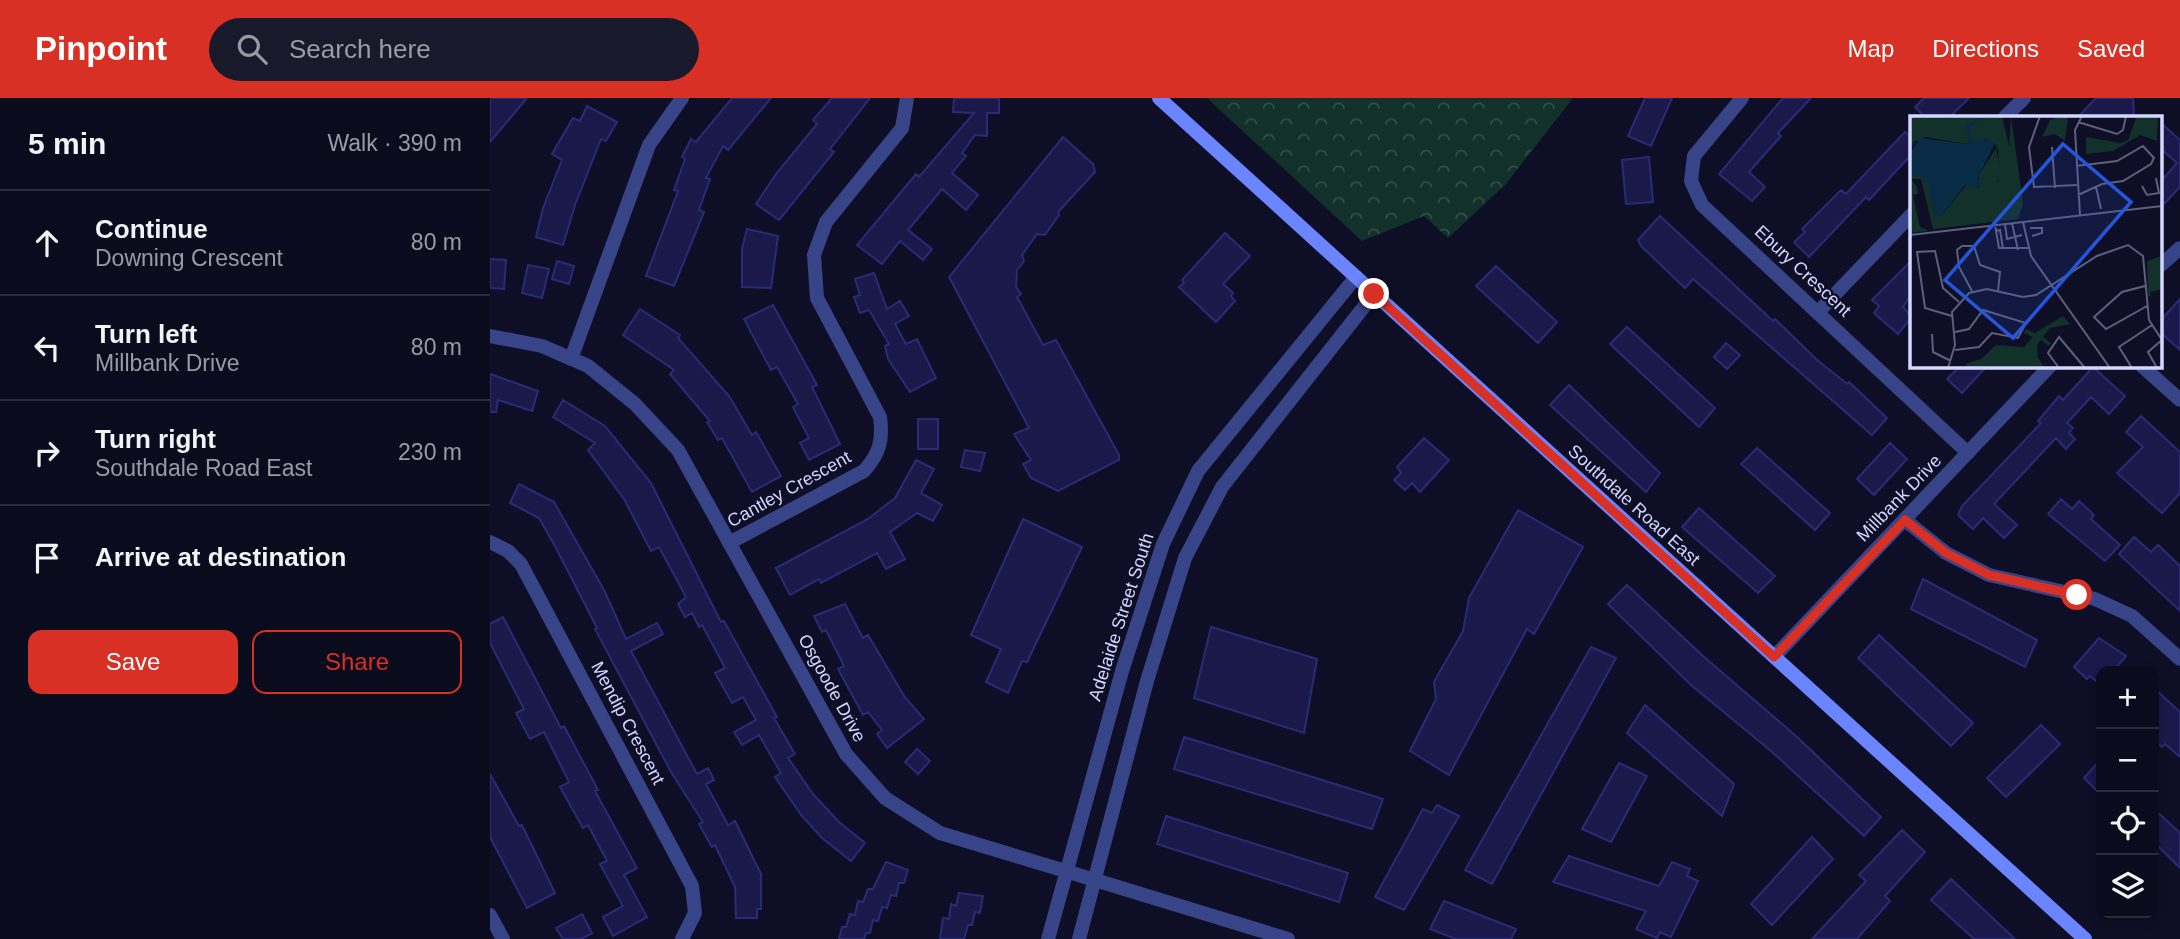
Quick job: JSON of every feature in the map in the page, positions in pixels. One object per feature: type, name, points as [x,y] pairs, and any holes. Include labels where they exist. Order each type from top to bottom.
[{"type":"main road","name":"Southdale Road East","points":[[1159,98],[2085,939]]},
{"type":"street","points":[[571,359],[649,145],[682,98]]},
{"type":"street","name":"Cantley Crescent","points":[[729,543],[864,471],[877,457],[883,437],[880,416],[817,298],[814,254],[826,222],[902,128],[907,98]]},
{"type":"street","name":"Ebury Crescent","points":[[1742,98],[1694,156],[1691,181],[1702,205],[1968,453]]},
{"type":"street","points":[[2006,116],[2024,98]]},
{"type":"street","points":[[1818,311],[1910,216]]},
{"type":"street","points":[[2162,264],[2180,248]]},
{"type":"street","name":"Adelaide Street South","points":[[1048,939],[1122,671],[1163,544],[1198,471],[1356,277]]},
{"type":"street","points":[[1079,939],[1147,681],[1185,558],[1222,486],[1374,294]]},
{"type":"street","name":"Osgoode Drive","points":[[490,336],[542,346],[588,366],[635,404],[678,450],[846,754],[885,798],[940,834],[1288,939]]},
{"type":"street","name":"Millbank Drive","points":[[1774,657],[2048,368]]},
{"type":"street","points":[[2144,368],[2180,400]]},
{"type":"street","points":[[1905,520],[1946,553],[1989,575],[2095,599],[2132,616],[2180,659]]},
{"type":"street","name":"Mendip Crescent","points":[[490,542],[508,551],[522,564],[692,886],[695,913],[682,939]]},
{"type":"street","points":[[490,915],[503,939]]},
{"type":"green space","points":[[1207,98],[1573,98],[1505,185],[1448,238],[1424,216],[1362,241]]},
{"type":"building","points":[[490,98],[527,98],[490,142]]},
{"type":"building","points":[[732,98],[771,98],[728,150],[723,146],[706,178],[710,179],[699,210],[704,212],[674,286],[646,276],[678,191],[674,190],[685,159],[682,157],[691,139],[696,142]]},
{"type":"building","points":[[832,98],[870,98],[830,149],[834,152],[779,220],[756,204],[776,174],[817,124],[813,120]]},
{"type":"building","points":[[954,98],[999,98],[999,113],[987,113],[987,136],[975,135],[962,153],[966,156],[952,173],[978,195],[966,210],[942,189],[908,230],[932,249],[923,260],[900,241],[882,264],[857,245],[916,174],[919,177],[974,113],[953,112]]},
{"type":"building","points":[[1645,98],[1672,98],[1651,146],[1628,136]]},
{"type":"building","points":[[1783,98],[1811,98],[1778,133],[1781,136],[1749,172],[1765,187],[1752,201],[1719,174]]},
{"type":"building","points":[[1924,98],[1969,98],[1951,116],[1924,116],[1915,107]]},
{"type":"building","points":[[2096,98],[2133,98],[2134,113],[2131,116],[2079,116]]},
{"type":"building","points":[[587,106],[617,122],[606,141],[601,139],[575,205],[563,245],[536,237],[543,208],[562,160],[552,154],[573,118],[580,121]]},
{"type":"building","points":[[2162,124],[2180,140],[2180,187],[2162,206],[2162,180],[2177,163],[2162,150]]},
{"type":"building","points":[[1905,132],[1910,136],[1910,156],[1869,200],[1866,197],[1809,257],[1794,242],[1805,232],[1802,229],[1841,190],[1846,194]]},
{"type":"building","points":[[1063,137],[1093,164],[1095,172],[1058,212],[1059,215],[1045,235],[1037,234],[1022,255],[1024,261],[1017,270],[1016,287],[1021,294],[1017,297],[1043,345],[1056,340],[1119,455],[1119,460],[1058,491],[1031,478],[1023,464],[1031,460],[1014,434],[1029,428],[949,277]]},
{"type":"building","points":[[1649,157],[1653,202],[1626,204],[1622,160]]},
{"type":"building","points":[[1660,216],[1773,321],[1775,319],[1816,359],[1847,384],[1849,382],[1887,418],[1872,435],[1693,279],[1685,288],[1641,246],[1638,240]]},
{"type":"building","points":[[747,229],[778,236],[771,288],[742,287],[742,249]]},
{"type":"building","points":[[1225,233],[1250,256],[1223,284],[1233,293],[1231,296],[1235,301],[1216,322],[1179,287],[1184,283],[1182,280]]},
{"type":"building","points":[[490,259],[506,260],[504,289],[490,288]]},
{"type":"building","points":[[557,261],[574,266],[569,284],[552,279]]},
{"type":"building","points":[[1910,262],[1910,297],[1903,307],[1910,315],[1910,319],[1898,334],[1874,313],[1879,306],[1872,300]]},
{"type":"building","points":[[528,265],[549,269],[542,298],[522,293]]},
{"type":"building","points":[[1496,266],[1557,322],[1538,343],[1476,286]]},
{"type":"building","points":[[874,273],[887,309],[900,301],[909,316],[895,324],[906,344],[917,339],[936,378],[910,392],[888,359],[885,346],[889,344],[869,310],[860,313],[854,297],[860,295],[855,279]]},
{"type":"building","points":[[2180,299],[2180,350],[2162,334],[2162,319]]},
{"type":"building","points":[[773,305],[817,385],[812,387],[840,444],[809,460],[800,443],[809,438],[793,407],[798,404],[777,367],[771,370],[744,319]]},
{"type":"building","points":[[640,309],[680,335],[678,338],[729,396],[752,435],[756,432],[781,476],[752,492],[722,438],[718,440],[707,422],[710,421],[670,374],[674,370],[623,335]]},
{"type":"building","points":[[1627,327],[1715,408],[1699,427],[1610,344]]},
{"type":"building","points":[[1726,343],[1740,355],[1727,369],[1714,357]]},
{"type":"building","points":[[1958,368],[1985,368],[1962,393],[1947,379]]},
{"type":"building","points":[[2092,368],[2125,396],[2109,414],[2091,397],[2067,423],[2073,428],[2069,433],[2075,439],[2066,449],[2056,438],[1994,504],[2017,525],[2004,538],[1983,518],[1973,529],[1958,515],[1962,506],[2041,423],[2038,421],[2059,396],[2063,400]]},
{"type":"building","points":[[490,374],[538,391],[532,411],[498,400],[496,412],[490,412]]},
{"type":"building","points":[[1569,385],[1660,473],[1646,492],[1550,405]]},
{"type":"building","points":[[563,400],[605,426],[651,483],[721,622],[724,621],[777,717],[774,718],[795,754],[788,758],[813,794],[839,822],[865,843],[851,861],[822,838],[801,815],[775,777],[781,773],[759,735],[742,745],[734,732],[756,720],[743,697],[732,703],[715,673],[725,668],[702,625],[699,627],[692,613],[685,617],[678,604],[686,597],[659,547],[651,551],[624,499],[588,450],[595,443],[553,417]]},
{"type":"building","points":[[2141,416],[2180,452],[2180,493],[2162,513],[2117,473],[2143,447],[2126,432]]},
{"type":"building","points":[[918,419],[938,419],[938,449],[918,449]]},
{"type":"building","points":[[1424,438],[1449,460],[1420,492],[1412,483],[1405,490],[1394,480],[1401,473],[1397,467]]},
{"type":"building","points":[[1890,443],[1907,459],[1874,495],[1857,479]]},
{"type":"building","points":[[1757,448],[1830,513],[1815,530],[1741,464]]},
{"type":"building","points":[[965,450],[985,453],[980,471],[961,467]]},
{"type":"building","points":[[916,460],[934,469],[921,493],[942,505],[933,521],[917,513],[890,532],[905,559],[886,569],[877,553],[821,583],[819,579],[790,595],[776,568],[868,519],[895,498]]},
{"type":"building","points":[[519,484],[554,502],[605,592],[626,639],[657,623],[663,634],[631,651],[697,774],[708,768],[714,780],[706,784],[728,825],[735,821],[761,874],[761,909],[757,909],[757,918],[736,918],[735,887],[715,845],[712,847],[699,824],[703,822],[671,772],[595,629],[597,628],[556,548],[539,518],[510,503]]},
{"type":"building","points":[[2061,499],[2072,509],[2079,501],[2094,515],[2091,519],[2120,545],[2105,561],[2048,514]]},
{"type":"building","points":[[1699,508],[1775,576],[1758,593],[1682,527]]},
{"type":"building","points":[[1518,510],[1583,547],[1534,634],[1527,629],[1449,775],[1410,751],[1436,699],[1434,682],[1463,631],[1469,598]]},
{"type":"building","points":[[1023,519],[1082,547],[1027,662],[1022,661],[1008,693],[986,682],[1001,649],[971,635]]},
{"type":"building","points":[[2134,537],[2151,552],[2158,545],[2180,566],[2180,611],[2119,554]]},
{"type":"building","points":[[1923,579],[2037,640],[2025,667],[1911,609]]},
{"type":"building","points":[[1627,585],[1703,656],[1796,736],[1881,817],[1864,836],[1771,751],[1691,685],[1608,604]]},
{"type":"building","points":[[845,604],[863,638],[868,635],[904,696],[924,719],[887,748],[877,734],[882,730],[868,712],[863,715],[838,669],[844,666],[826,630],[822,632],[814,616]]},
{"type":"building","points":[[503,617],[561,728],[564,726],[598,790],[595,791],[637,868],[624,875],[647,917],[613,936],[603,917],[623,906],[600,864],[607,861],[588,825],[583,828],[560,787],[569,782],[544,732],[530,739],[516,713],[524,709],[490,643],[490,624]]},
{"type":"building","points":[[1211,627],[1317,659],[1304,733],[1194,698]]},
{"type":"building","points":[[1879,635],[1973,723],[1951,746],[1858,658]]},
{"type":"building","points":[[2099,638],[2126,656],[2117,666],[2096,666],[2096,681],[2090,676],[2087,679],[2074,667]]},
{"type":"building","points":[[1591,647],[1616,658],[1492,884],[1465,870]]},
{"type":"building","points":[[2159,693],[2180,712],[2180,757],[2165,744],[2162,747],[2159,744]]},
{"type":"building","points":[[1645,705],[1734,784],[1722,816],[1627,733]]},
{"type":"building","points":[[2041,725],[2060,744],[2006,797],[1987,778]]},
{"type":"building","points":[[1184,737],[1383,799],[1372,829],[1174,769]]},
{"type":"building","points":[[917,749],[930,761],[918,774],[905,762]]},
{"type":"building","points":[[1619,763],[1647,776],[1611,842],[1582,829]]},
{"type":"building","points":[[2096,765],[2096,790],[2084,778]]},
{"type":"building","points":[[490,774],[519,826],[522,825],[555,893],[527,908],[490,837]]},
{"type":"building","points":[[1437,805],[1459,816],[1404,910],[1375,897],[1423,809],[1432,813]]},
{"type":"building","points":[[2159,814],[2180,833],[2180,868],[2159,847]]},
{"type":"building","points":[[1166,816],[1348,873],[1339,902],[1157,844]]},
{"type":"building","points":[[1902,830],[1925,852],[1885,896],[1890,901],[1857,939],[1812,939],[1866,881],[1859,875]]},
{"type":"building","points":[[1812,837],[1833,859],[1772,925],[1751,904]]},
{"type":"building","points":[[1569,856],[1659,886],[1672,862],[1690,869],[1687,876],[1698,881],[1671,937],[1660,932],[1657,938],[1636,929],[1646,911],[1553,882]]},
{"type":"building","points":[[886,862],[908,870],[904,883],[899,883],[896,896],[891,895],[887,908],[882,907],[878,921],[873,920],[870,933],[866,933],[864,939],[839,939],[842,927],[846,927],[850,914],[855,915],[858,901],[863,902],[868,889],[873,889]]},
{"type":"building","points":[[1951,879],[2015,939],[1974,939],[1931,900]]},
{"type":"building","points":[[959,893],[983,896],[980,913],[975,912],[972,925],[968,925],[964,939],[940,939],[943,918],[949,919],[951,904],[956,906]]},
{"type":"building","points":[[1444,901],[1516,929],[1511,939],[1456,939],[1430,929]]},
{"type":"building","points":[[582,914],[592,933],[581,939],[563,939],[556,928]]},
{"type":"route","points":[[1374,294],[1774,657],[1905,520],[1946,553],[1989,575],[2077,595]]}]
